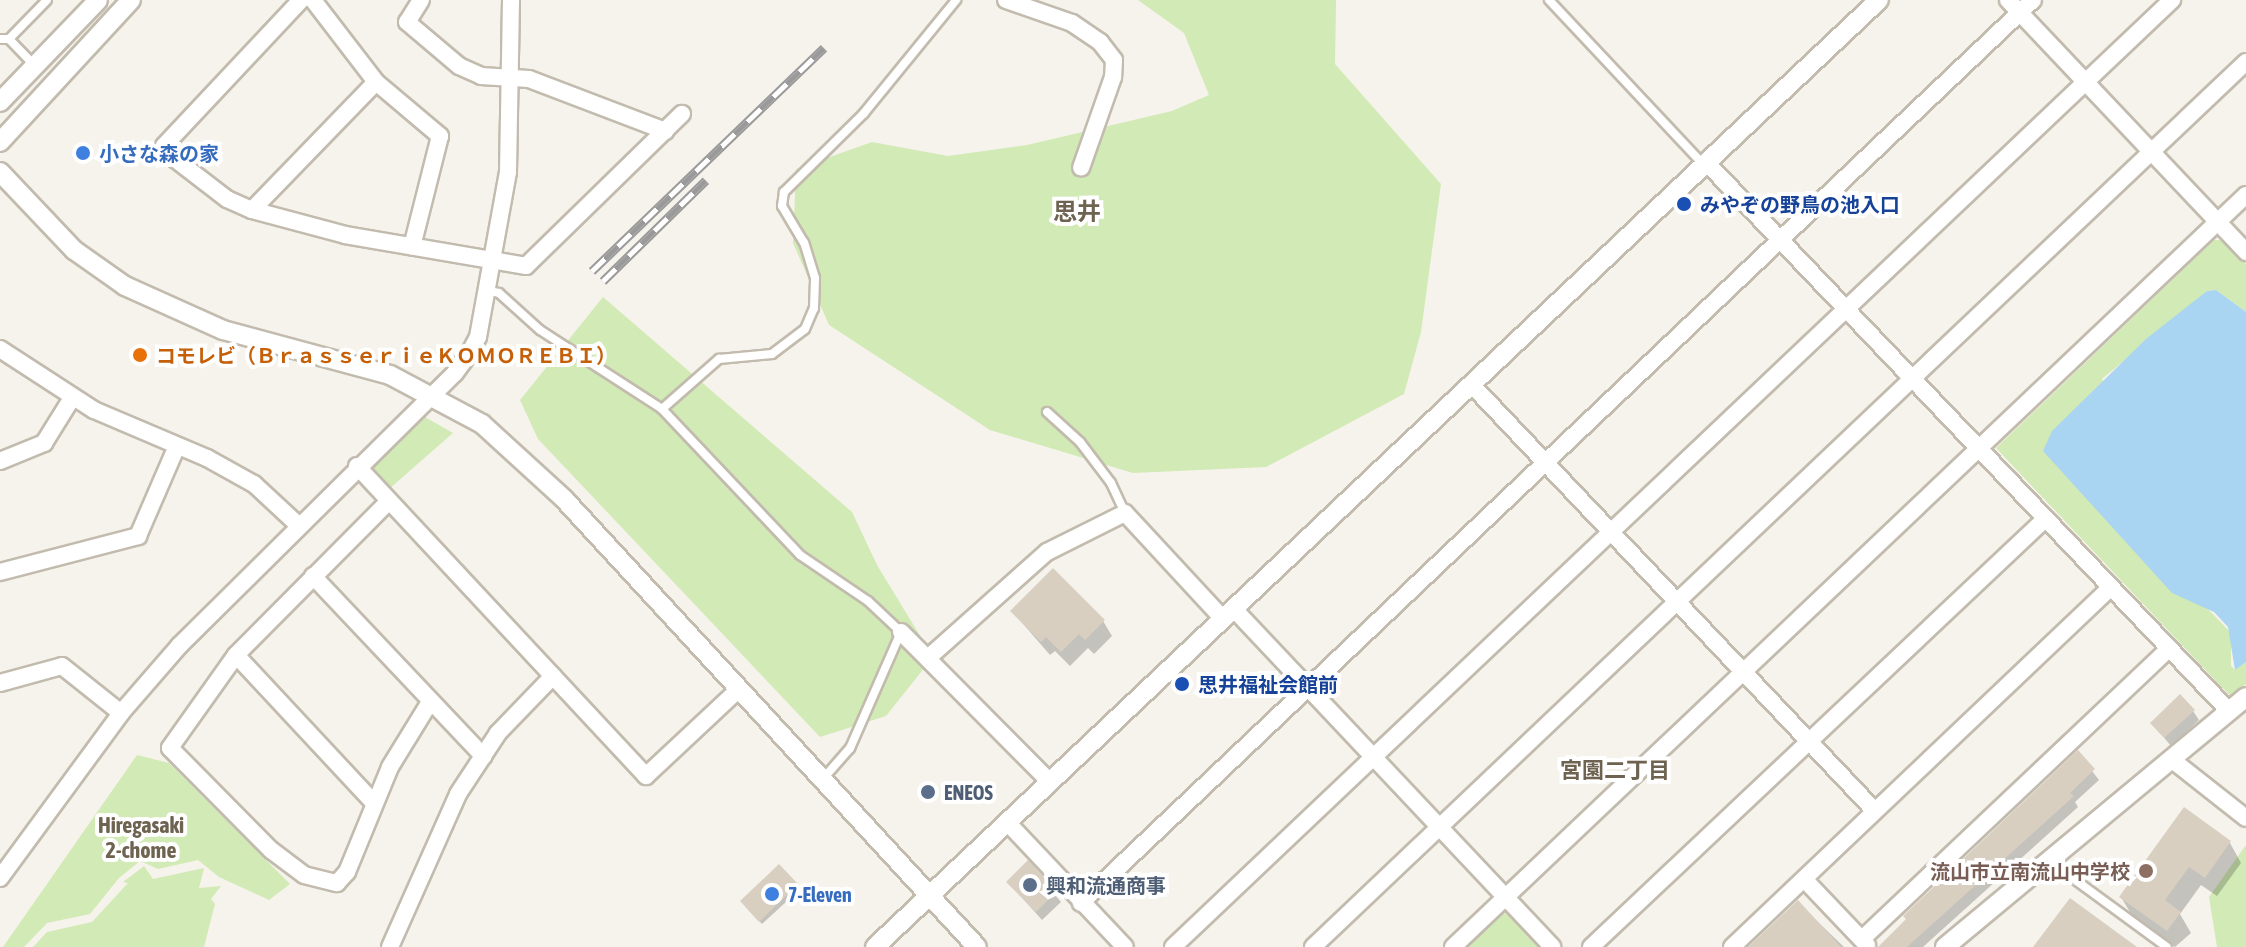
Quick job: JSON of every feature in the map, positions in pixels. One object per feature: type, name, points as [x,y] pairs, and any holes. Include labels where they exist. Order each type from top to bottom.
[{"type":"street","points":[[0,102],[98,0]]},
{"type":"street","points":[[0,142],[131,0]]},
{"type":"street","points":[[301,0],[164,146],[202,182],[252,210],[286,222],[487,262],[526,266],[682,114]]},
{"type":"street","points":[[313,0],[376,82],[440,136],[412,247]]},
{"type":"street","points":[[421,0],[407,22],[459,66],[507,79],[529,79],[665,131]]},
{"type":"street","points":[[0,878],[121,713],[297,524],[455,373],[474,344],[487,262],[508,172],[507,79],[511,0]]},
{"type":"street","points":[[1006,0],[1072,23],[1100,42],[1114,60],[1113,77],[1081,168]]},
{"type":"street","points":[[875,947],[1879,0]]},
{"type":"street","points":[[1081,903],[1781,242],[2014,6],[2033,0]]},
{"type":"street","points":[[1173,947],[2172,0]]},
{"type":"street","points":[[2014,6],[2246,252]]},
{"type":"street","points":[[1313,947],[2246,62]]},
{"type":"street","points":[[252,210],[376,82]]},
{"type":"street","points":[[1705,164],[2229,711]]},
{"type":"street","points":[[0,172],[74,250],[163,306],[223,330],[390,375],[482,424],[530,465],[977,947]]},
{"type":"street","points":[[1453,947],[2246,195]]},
{"type":"street","points":[[0,349],[72,398],[254,484],[297,524]]},
{"type":"street","points":[[1471,384],[1874,810]]},
{"type":"street","points":[[0,461],[44,443],[72,398]]},
{"type":"street","points":[[0,572],[138,536],[177,446]]},
{"type":"street","points":[[357,466],[646,776],[739,689]]},
{"type":"street","points":[[389,501],[236,655],[172,739],[175,757],[271,850],[326,884],[337,883],[347,872],[373,802],[430,702]]},
{"type":"street","points":[[929,657],[1047,552],[1125,513],[1309,689],[1552,947]]},
{"type":"street","points":[[1591,947],[2045,519]]},
{"type":"street","points":[[313,576],[483,756]]},
{"type":"street","points":[[1732,947],[2110,588]]},
{"type":"street","points":[[901,632],[1050,782]]},
{"type":"street","points":[[1805,880],[1866,943],[2169,649]]},
{"type":"street","points":[[236,655],[373,802]]},
{"type":"street","points":[[0,683],[62,666],[121,713]]},
{"type":"street","points":[[390,947],[441,829],[483,756],[521,705],[553,676]]},
{"type":"street","points":[[1945,947],[2246,697]]},
{"type":"street","points":[[2171,759],[2246,818]]},
{"type":"street","points":[[1008,823],[1125,947]]},
{"type":"lane","points":[[35,65],[4,39],[47,0]]},
{"type":"lane","points":[[662,409],[719,359],[772,354],[805,329],[814,308],[815,278],[804,243],[782,206],[784,192],[864,113],[956,0]]},
{"type":"lane","points":[[1549,0],[1705,164]]},
{"type":"lane","points":[[483,290],[499,293],[540,330],[662,409],[800,555],[859,594],[901,632],[850,748],[823,779]]},
{"type":"lane","points":[[1047,412],[1088,452],[1111,483],[1125,513]]},
{"type":"lane","points":[[2048,859],[2167,947]]},
{"type":"green space","points":[[1138,0],[1336,0],[1335,64],[1441,184],[1421,332],[1404,394],[1266,467],[1133,473],[990,430],[829,325],[793,243],[796,169],[872,142],[948,156],[1027,145],[1172,111],[1209,95],[1184,33]]},
{"type":"green space","points":[[2214,240],[2223,240],[2246,264],[2246,312],[2216,290],[2207,291],[2102,379],[2207,608],[2231,633],[2231,666],[2235,670],[2246,662],[2246,684],[2231,697],[1996,448]]},
{"type":"green space","points":[[603,297],[852,512],[877,565],[933,657],[886,716],[820,737],[538,439],[520,400]]},
{"type":"green space","points":[[425,417],[453,433],[389,489],[374,474],[372,463]]},
{"type":"green space","points":[[137,755],[169,763],[290,884],[269,900],[219,877],[198,860],[158,869],[140,861],[119,878],[90,914],[47,923],[24,947],[3,947]]},
{"type":"green space","points":[[2246,845],[2246,947],[2217,947],[2209,897]]},
{"type":"green space","points":[[144,866],[153,879],[204,868],[199,888],[221,886],[211,899],[215,904],[204,947],[33,947],[47,932],[92,922],[128,883],[123,882]]},
{"type":"green space","points":[[1502,913],[1511,914],[1542,947],[1466,947]]},
{"type":"water","points":[[2216,290],[2246,312],[2246,662],[2235,670],[2228,627],[2214,612],[2172,593],[2043,451],[2052,431],[2146,339],[2207,291]]},
{"type":"building","points":[[1053,568],[1105,620],[1085,640],[1079,634],[1061,652],[1046,637],[1041,642],[1010,611]]},
{"type":"building","points":[[2180,694],[2195,710],[2164,738],[2150,723]]},
{"type":"building","points":[[2078,750],[2095,769],[2070,793],[2074,796],[1907,947],[1878,947],[1906,919],[1903,916]]},
{"type":"building","points":[[2184,807],[2231,841],[2205,878],[2189,867],[2165,900],[2181,912],[2167,931],[2119,897]]},
{"type":"building","points":[[1028,860],[1057,891],[1036,912],[1006,882]]},
{"type":"building","points":[[779,864],[798,884],[759,922],[740,901]]},
{"type":"building","points":[[2070,898],[2137,947],[2033,947]]},
{"type":"building","points":[[1798,900],[1841,947],[1748,947],[1782,915]]},
{"type":"railway","points":[[592,271],[824,48]]},
{"type":"railway","points":[[603,281],[706,180]]},
{"type":"place","name":"小さな森の家","points":[[83,153]]},
{"type":"place","name":"みやぞの野鳥の池入口","points":[[1684,204]]},
{"type":"place","name":"コモレビ（ＢｒａｓｓｅｒｉｅＫＯＭＯＲＥＢＩ）","points":[[140,355]]},
{"type":"place","name":"思井福祉会館前","points":[[1182,684]]},
{"type":"place","name":"ENEOS","points":[[928,792]]},
{"type":"place","name":"流山市立南流山中学校","points":[[2146,871]]},
{"type":"place","name":"興和流通商事","points":[[1030,885]]},
{"type":"place","name":"7-Eleven","points":[[772,894]]},
{"type":"district","name":"思井","points":[[1077,212]]},
{"type":"district","name":"宮園二丁目","points":[[1615,771]]},
{"type":"district","name":"Hiregasaki 2-chome","points":[[141,838]]}]
